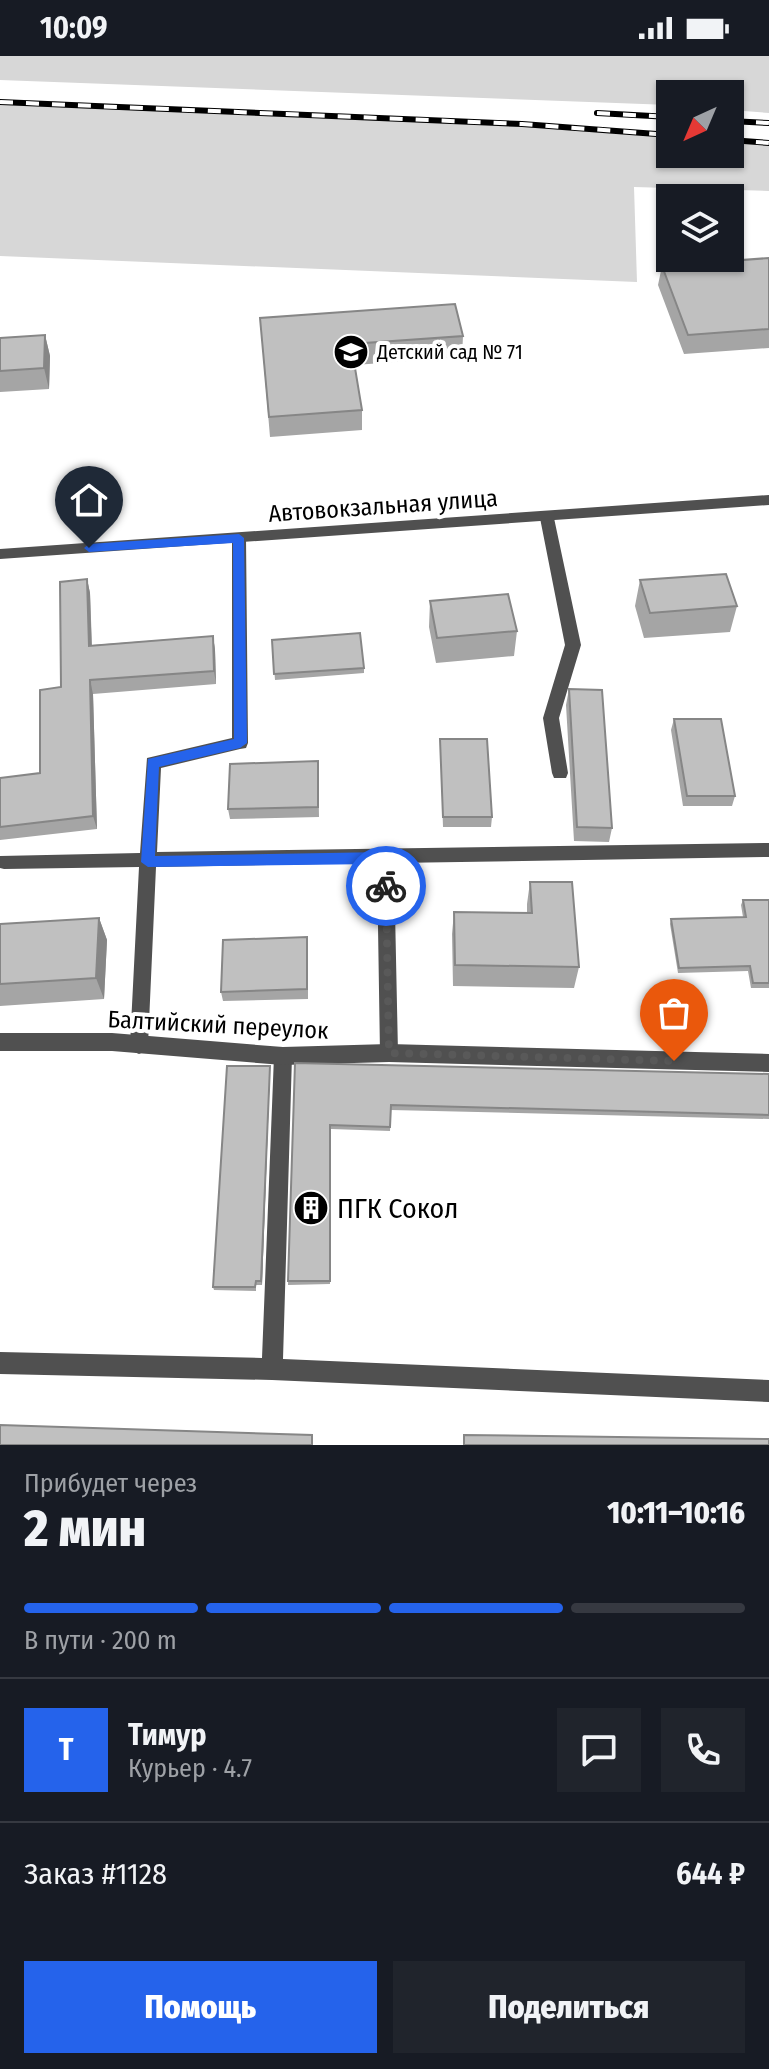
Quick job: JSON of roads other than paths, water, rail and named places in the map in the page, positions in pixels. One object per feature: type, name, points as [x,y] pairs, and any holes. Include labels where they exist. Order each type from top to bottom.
[{"type":"street","name":"Автовокзальная улица","points":[[0,554],[547,518],[769,500]]},
{"type":"street","points":[[547,518],[573,645],[551,718],[560,773]]},
{"type":"street","points":[[139,1045],[153,763],[240,743],[239,538]]},
{"type":"street","points":[[4,862],[769,850]]},
{"type":"street","points":[[385,858],[389,1053]]},
{"type":"street","name":"Балтийский переулок","points":[[0,1042],[139,1045],[283,1056],[389,1053],[769,1063]]},
{"type":"street","points":[[272,1369],[283,1056]]},
{"type":"street","points":[[0,1363],[272,1369],[769,1391]]},
{"type":"railway","points":[[0,102],[522,124],[656,134]]},
{"type":"railway","points":[[597,113],[656,116]]},
{"type":"railway","points":[[744,122],[769,123]]},
{"type":"railway","points":[[744,141],[769,143]]},
{"type":"place","name":"Детский сад № 71","points":[[351,352]]},
{"type":"place","name":"ПГК Сокол","points":[[311,1208]]}]
